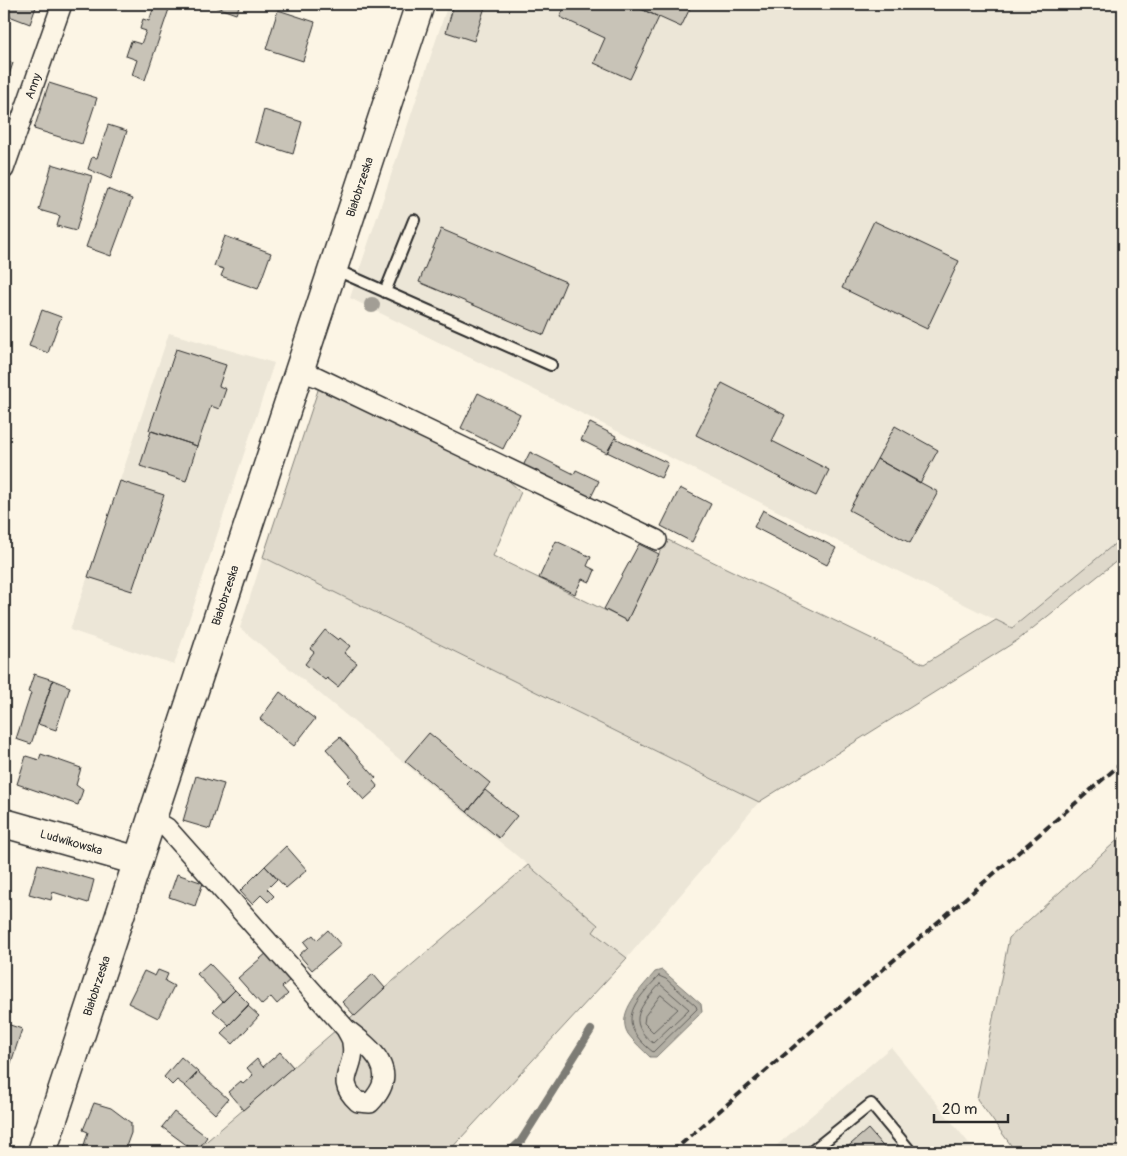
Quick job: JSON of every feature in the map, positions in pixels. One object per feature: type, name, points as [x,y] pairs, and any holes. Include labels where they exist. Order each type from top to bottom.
[{"type":"main road","name":"Białobrzeska","points":[[42,1152],[420,4]]},
{"type":"main road","name":"Ludwikowska","points":[[4,822],[138,861]]},
{"type":"street","name":"Anny","points":[[4,169],[62,4]]},
{"type":"street","points":[[300,371],[317,377],[656,540]]},
{"type":"street","points":[[152,819],[167,828],[346,1029]]},
{"type":"lane","points":[[385,292],[414,220]]},
{"type":"lane","points":[[333,268],[551,365]]},
{"type":"lane","points":[[811,1152],[871,1104],[912,1152]]},
{"type":"shaded area","points":[[448,4],[1123,4],[1123,537],[1012,628],[350,298]]},
{"type":"shaded area","points":[[169,333],[274,363],[174,665],[70,630]]},
{"type":"shaded area","points":[[319,387],[507,479],[521,492],[493,556],[627,621],[666,539],[924,664],[996,620],[1012,628],[1123,537],[1123,556],[1018,640],[759,802],[263,557]]},
{"type":"shaded area","points":[[263,557],[759,802],[627,958],[592,932],[598,925],[528,865],[240,628]]},
{"type":"shaded area","points":[[1123,835],[1123,1152],[1016,1152],[977,1099],[1009,938]]},
{"type":"shaded area","points":[[528,865],[598,925],[593,932],[627,958],[448,1152],[194,1152]]},
{"type":"shaded area","points":[[891,1047],[976,1152],[769,1152]]},
{"type":"water","points":[[662,970],[701,1004],[702,1012],[656,1057],[650,1057],[628,1034],[625,1026],[625,1017],[632,1000],[638,992],[655,972]]},
{"type":"building","points":[[4,4],[37,4],[30,24],[4,14]]},
{"type":"building","points":[[155,4],[169,9],[145,80],[132,75],[137,60],[126,56],[131,41],[141,44],[146,31],[140,29],[143,19],[149,21]]},
{"type":"building","points":[[218,4],[240,4],[236,14],[216,7]]},
{"type":"building","points":[[454,4],[486,4],[474,41],[446,32]]},
{"type":"building","points":[[566,4],[630,4],[659,17],[630,79],[594,63],[605,38],[560,17]]},
{"type":"building","points":[[630,4],[692,4],[681,27]]},
{"type":"building","points":[[278,10],[315,22],[303,61],[266,49]]},
{"type":"building","points":[[4,60],[13,63],[4,90]]},
{"type":"building","points":[[49,83],[97,98],[82,144],[34,129]]},
{"type":"building","points":[[264,110],[302,122],[293,154],[255,142]]},
{"type":"building","points":[[108,125],[127,131],[111,179],[88,169],[92,157],[97,158]]},
{"type":"building","points":[[52,164],[92,176],[76,231],[57,226],[60,216],[39,210]]},
{"type":"building","points":[[107,189],[132,199],[111,256],[86,247]]},
{"type":"building","points":[[874,221],[959,261],[927,329],[842,288]]},
{"type":"building","points":[[441,229],[566,282],[544,335],[419,282]]},
{"type":"building","points":[[225,236],[271,253],[258,289],[221,276],[224,269],[214,266]]},
{"type":"building","points":[[42,310],[61,317],[48,353],[29,346]]},
{"type":"building","points":[[176,349],[226,365],[219,386],[226,389],[219,409],[211,406],[197,446],[149,430]]},
{"type":"building","points":[[722,383],[785,415],[772,441],[829,470],[816,496],[696,435]]},
{"type":"building","points":[[478,393],[520,414],[503,449],[461,428]]},
{"type":"building","points":[[590,423],[616,436],[607,453],[581,440]]},
{"type":"building","points":[[895,426],[938,450],[920,483],[877,459]]},
{"type":"building","points":[[151,431],[197,446],[186,481],[140,466]]},
{"type":"building","points":[[615,438],[668,463],[661,478],[607,452]]},
{"type":"building","points":[[530,452],[574,474],[576,470],[599,481],[590,499],[523,466]]},
{"type":"building","points":[[877,459],[938,492],[910,543],[849,510]]},
{"type":"building","points":[[120,481],[164,495],[132,591],[88,577]]},
{"type":"building","points":[[680,488],[711,504],[692,542],[661,526]]},
{"type":"building","points":[[763,510],[836,548],[827,565],[754,527]]},
{"type":"building","points":[[556,541],[591,557],[587,566],[595,570],[590,582],[582,579],[575,594],[539,578]]},
{"type":"building","points":[[639,544],[659,554],[627,621],[604,609]]},
{"type":"building","points":[[325,630],[350,646],[344,653],[357,663],[338,687],[327,678],[325,680],[305,664],[314,652],[310,649]]},
{"type":"building","points":[[34,674],[53,680],[31,744],[16,739],[31,693],[28,692]]},
{"type":"building","points":[[53,680],[70,687],[56,730],[38,724]]},
{"type":"building","points":[[280,692],[315,719],[294,746],[260,719]]},
{"type":"building","points":[[429,733],[490,783],[467,812],[405,761]]},
{"type":"building","points":[[340,737],[376,778],[373,781],[378,787],[364,800],[348,782],[352,778],[326,749]]},
{"type":"building","points":[[41,754],[81,768],[76,785],[83,790],[78,805],[17,784],[26,756],[39,760]]},
{"type":"building","points":[[196,776],[224,784],[210,829],[183,821]]},
{"type":"building","points":[[485,790],[517,816],[499,838],[467,812]]},
{"type":"building","points":[[286,846],[307,870],[286,888],[265,866]]},
{"type":"building","points":[[38,864],[94,880],[88,903],[53,892],[51,900],[29,894]]},
{"type":"building","points":[[265,866],[277,879],[267,889],[274,896],[268,902],[261,895],[252,904],[240,891]]},
{"type":"building","points":[[177,874],[203,883],[195,906],[169,897]]},
{"type":"building","points":[[328,930],[341,945],[312,970],[299,955],[308,947],[304,942],[313,935],[317,940]]},
{"type":"building","points":[[268,952],[291,979],[282,987],[288,994],[277,1004],[271,997],[262,1005],[238,978]]},
{"type":"building","points":[[209,963],[235,990],[223,1002],[197,974]]},
{"type":"building","points":[[158,970],[168,974],[165,981],[174,986],[158,1018],[128,1003],[144,971],[155,976]]},
{"type":"building","points":[[373,974],[385,988],[355,1016],[342,1002]]},
{"type":"building","points":[[235,990],[249,1004],[229,1025],[213,1011]]},
{"type":"building","points":[[248,1006],[259,1016],[233,1044],[221,1033]]},
{"type":"building","points":[[4,1023],[22,1029],[8,1072],[4,1070]]},
{"type":"building","points":[[280,1052],[293,1067],[243,1110],[228,1092],[241,1081],[243,1084],[253,1075],[247,1068],[257,1059],[263,1067]]},
{"type":"building","points":[[181,1057],[198,1072],[185,1086],[177,1080],[172,1085],[164,1077]]},
{"type":"building","points":[[198,1072],[228,1099],[215,1114],[185,1086]]},
{"type":"building","points":[[94,1103],[111,1108],[131,1123],[131,1133],[124,1152],[82,1152],[88,1132],[83,1130]]},
{"type":"building","points":[[174,1112],[207,1137],[196,1152],[162,1127]]},
{"type":"building","points":[[868,1129],[888,1152],[842,1152]]},
{"type":"waterway","points":[[509,1152],[521,1141],[591,1030]]},
{"type":"railway","points":[[672,1152],[1123,762]]}]
